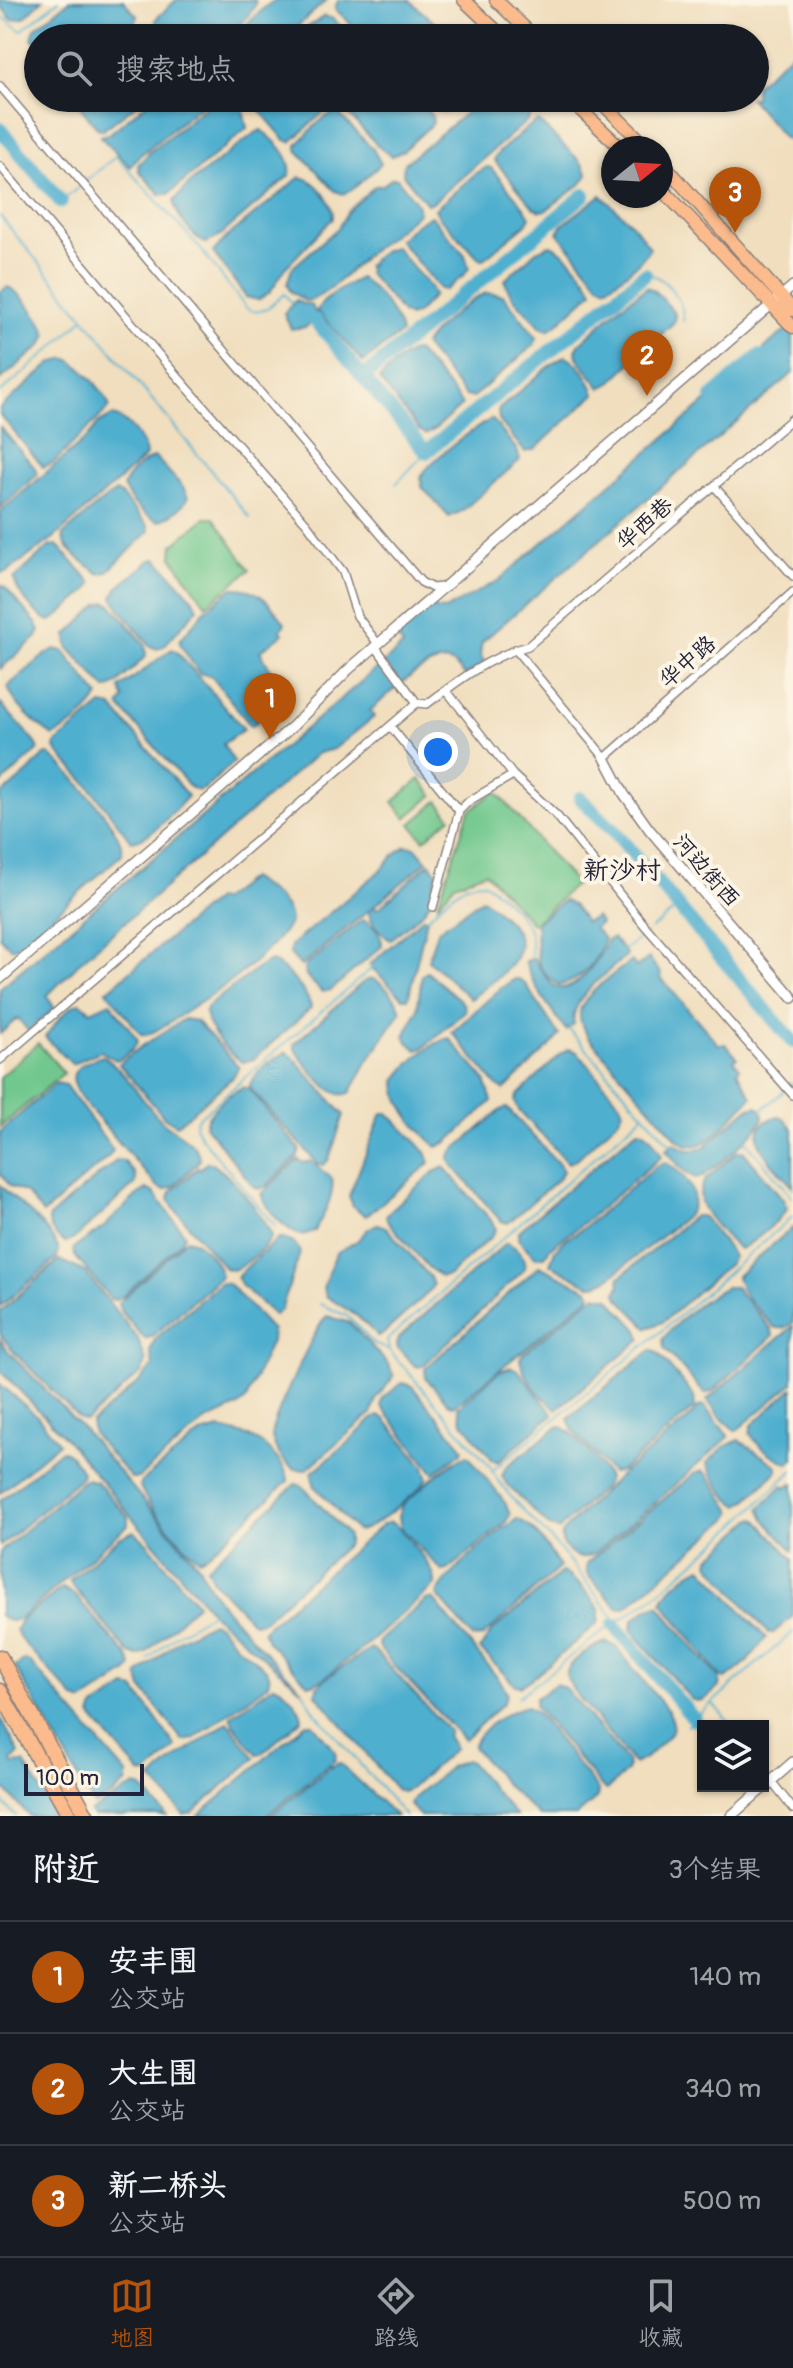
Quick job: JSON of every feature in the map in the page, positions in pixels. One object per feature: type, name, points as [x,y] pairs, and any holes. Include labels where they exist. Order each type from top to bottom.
[{"type":"highway","points":[[464,0],[489,24]]},
{"type":"highway","points":[[496,0],[521,24]]},
{"type":"highway","points":[[583,112],[608,136]]},
{"type":"highway","points":[[611,112],[636,136]]},
{"type":"highway","points":[[673,176],[775,301]]},
{"type":"highway","points":[[673,200],[775,301],[789,311],[793,327]]},
{"type":"highway","points":[[0,1657],[87,1816]]},
{"type":"highway","points":[[0,1691],[70,1816]]},
{"type":"street","points":[[0,86],[421,582],[432,588],[445,586]]},
{"type":"street","points":[[0,166],[307,524],[343,572],[357,616],[417,703]]},
{"type":"street","points":[[0,979],[293,726],[348,670],[793,286]]},
{"type":"street","name":"华西巷","points":[[0,1060],[417,703],[427,704],[507,652],[528,646],[793,418]]},
{"type":"street","points":[[714,486],[793,576]]},
{"type":"street","name":"华中路","points":[[605,758],[793,592]]},
{"type":"street","points":[[515,649],[605,758]]},
{"type":"street","points":[[446,690],[513,775],[557,816],[649,931],[791,1092]]},
{"type":"street","points":[[390,726],[459,811]]},
{"type":"street","name":"河边街西","points":[[605,758],[624,794],[649,829],[793,998]]},
{"type":"street","points":[[433,907],[459,811],[469,801],[513,775]]},
{"type":"street","points":[[731,1816],[793,1762]]},
{"type":"street","points":[[771,1781],[793,1809]]},
{"type":"green space","points":[[205,518],[214,518],[250,570],[206,605],[172,557],[173,545]]},
{"type":"green space","points":[[420,779],[433,795],[406,818],[393,802]]},
{"type":"green space","points":[[496,791],[576,884],[533,924],[485,872],[455,884],[437,905],[469,811]]},
{"type":"green space","points":[[438,801],[451,817],[424,840],[411,824]]},
{"type":"green space","points":[[38,1043],[64,1073],[0,1127],[0,1077]]},
{"type":"water","points":[[0,0],[43,0],[24,18],[12,20],[0,5]]},
{"type":"water","points":[[70,0],[123,0],[138,17],[134,24],[40,24]]},
{"type":"water","points":[[176,0],[255,0],[256,3],[240,24],[156,24],[156,19]]},
{"type":"water","points":[[276,0],[327,0],[300,24],[247,24]]},
{"type":"water","points":[[338,0],[409,0],[436,24],[351,24],[335,9]]},
{"type":"water","points":[[324,16],[338,24],[312,24]]},
{"type":"water","points":[[793,51],[793,142],[784,138],[762,112],[769,112],[769,72]]},
{"type":"water","points":[[84,112],[127,112],[103,130],[97,128]]},
{"type":"water","points":[[136,112],[193,112],[130,167],[100,136],[109,134]]},
{"type":"water","points":[[200,112],[244,112],[247,128],[169,194],[160,194],[139,171],[138,165]]},
{"type":"water","points":[[261,112],[324,112],[291,142],[285,140]]},
{"type":"water","points":[[337,112],[373,149],[381,164],[352,190],[343,194],[335,191],[297,150],[297,145],[316,126]]},
{"type":"water","points":[[346,112],[428,112],[432,116],[433,123],[403,151],[392,156],[380,148]]},
{"type":"water","points":[[467,112],[528,112],[530,115],[433,202],[427,204],[403,174],[404,164]]},
{"type":"water","points":[[538,121],[581,162],[588,175],[546,210],[540,211],[534,208],[494,160],[499,152]]},
{"type":"water","points":[[261,130],[286,155],[290,175],[222,234],[207,243],[203,242],[185,224],[174,201],[190,183]]},
{"type":"water","points":[[487,167],[530,217],[526,224],[481,260],[435,209]]},
{"type":"water","points":[[300,177],[312,182],[323,193],[331,206],[333,218],[287,266],[270,292],[258,300],[246,297],[213,252]]},
{"type":"water","points":[[397,178],[417,203],[419,212],[321,295],[305,301],[290,291],[287,284],[292,268],[338,228],[348,211],[375,186],[383,185]]},
{"type":"water","points":[[601,195],[601,208],[615,208],[634,226],[650,248],[631,270],[606,287],[599,284],[558,233],[561,226]]},
{"type":"water","points":[[431,216],[465,255],[469,268],[446,290],[440,289],[399,240],[416,224]]},
{"type":"water","points":[[550,245],[575,264],[593,291],[548,330],[542,328],[515,299],[505,280],[536,251]]},
{"type":"water","points":[[395,247],[434,295],[417,314],[409,317],[403,314],[367,268],[378,255]]},
{"type":"water","points":[[360,278],[385,302],[401,333],[363,362],[317,311],[330,296]]},
{"type":"water","points":[[7,287],[30,307],[47,335],[42,345],[0,380],[0,292]]},
{"type":"water","points":[[647,287],[659,295],[675,314],[674,322],[601,388],[577,357],[576,350],[618,308]]},
{"type":"water","points":[[486,293],[503,295],[537,338],[534,345],[473,397],[465,396],[424,345],[452,316]]},
{"type":"water","points":[[296,300],[310,304],[319,317],[306,327],[291,329],[284,313]]},
{"type":"water","points":[[793,325],[793,373],[482,642],[480,654],[485,663],[465,676],[453,664],[431,664],[408,678],[370,711],[374,717],[334,749],[318,753],[82,960],[47,996],[55,1009],[28,1031],[18,1018],[0,1034],[0,988],[403,646],[393,632],[428,602],[437,609],[445,610],[499,580],[724,386],[729,385],[770,343]]},
{"type":"water","points":[[413,351],[418,352],[462,405],[426,434],[419,430],[379,379]]},
{"type":"water","points":[[565,356],[583,372],[595,394],[535,449],[525,452],[499,420],[498,410]]},
{"type":"water","points":[[65,358],[91,379],[110,407],[53,463],[43,467],[0,415],[0,408],[52,363]]},
{"type":"water","points":[[112,416],[124,421],[134,431],[146,456],[55,537],[8,571],[0,573],[0,512],[87,438],[99,423]]},
{"type":"water","points":[[492,419],[517,450],[520,460],[462,511],[449,517],[422,487],[421,477],[443,453]]},
{"type":"water","points":[[0,427],[35,468],[37,475],[0,508]]},
{"type":"water","points":[[155,457],[188,497],[176,512],[158,521],[138,507],[123,486],[136,468]]},
{"type":"water","points":[[116,492],[148,526],[149,532],[107,572],[100,574],[67,547],[63,535]]},
{"type":"water","points":[[57,545],[92,583],[88,590],[50,621],[28,603],[14,579],[50,546]]},
{"type":"water","points":[[157,559],[198,608],[164,646],[157,649],[150,646],[113,597],[117,588],[151,560]]},
{"type":"water","points":[[1,585],[40,631],[0,669]]},
{"type":"water","points":[[233,588],[258,594],[285,623],[281,630],[283,634],[260,651],[270,669],[267,672],[286,698],[251,726],[211,676],[199,673],[179,641],[206,609]]},
{"type":"water","points":[[106,602],[112,605],[145,645],[146,656],[116,685],[106,689],[68,647],[67,635],[98,605]]},
{"type":"water","points":[[55,649],[63,651],[99,696],[79,719],[53,736],[20,707],[8,686]]},
{"type":"water","points":[[172,649],[244,729],[223,744],[234,762],[199,791],[190,787],[119,706],[124,699],[120,688]]},
{"type":"water","points":[[0,703],[39,749],[0,785]]},
{"type":"water","points":[[102,705],[112,707],[188,796],[147,836],[131,841],[55,748],[56,743]]},
{"type":"water","points":[[49,754],[105,816],[121,843],[122,854],[19,946],[11,948],[0,937],[0,796],[44,755]]},
{"type":"water","points":[[406,846],[415,847],[427,861],[372,908],[379,908],[429,863],[437,872],[431,900],[422,913],[390,940],[373,922],[369,910],[301,966],[290,954],[291,945]]},
{"type":"water","points":[[250,878],[282,902],[290,923],[262,955],[229,983],[157,1030],[141,1034],[107,991],[216,899],[220,901]]},
{"type":"water","points":[[482,899],[507,920],[517,932],[520,944],[512,964],[471,999],[428,960],[437,931]]},
{"type":"water","points":[[564,900],[574,906],[585,922],[596,917],[600,923],[594,928],[604,939],[588,969],[574,980],[559,985],[543,972],[537,957],[536,923]]},
{"type":"water","points":[[424,917],[427,919],[409,995],[403,998],[369,965]]},
{"type":"water","points":[[362,920],[376,930],[382,946],[331,990],[322,992],[306,976],[305,966]]},
{"type":"water","points":[[613,938],[627,955],[584,995],[577,1005],[574,1024],[566,1030],[537,988],[525,961],[534,959],[553,985],[561,988],[570,986],[586,974],[607,940]]},
{"type":"water","points":[[649,958],[660,977],[719,1045],[726,1044],[737,1058],[734,1060],[740,1068],[737,1071],[752,1097],[718,1132],[697,1145],[687,1145],[678,1140],[589,1038],[581,1023],[582,1006],[594,991],[632,961],[636,967]]},
{"type":"water","points":[[271,961],[296,982],[311,1008],[254,1059],[242,1062],[219,1040],[205,1011]]},
{"type":"water","points":[[427,972],[460,1000],[465,1011],[417,1050],[405,1036],[417,1011],[422,975]]},
{"type":"water","points":[[371,978],[381,983],[401,1011],[350,1093],[341,1094],[319,1079],[305,1064],[294,1044]]},
{"type":"water","points":[[515,979],[525,984],[559,1035],[504,1090],[496,1085],[452,1032]]},
{"type":"water","points":[[110,1002],[138,1040],[122,1057],[116,1060],[100,1051],[72,1064],[45,1037],[76,1004],[81,1003],[91,1011]]},
{"type":"water","points":[[184,1019],[196,1021],[239,1067],[233,1077],[177,1125],[165,1118],[119,1064]]},
{"type":"water","points":[[449,1038],[485,1080],[492,1101],[448,1142],[437,1147],[404,1109],[396,1081],[419,1055]]},
{"type":"water","points":[[569,1049],[577,1052],[620,1103],[623,1111],[618,1120],[577,1159],[568,1163],[515,1102],[517,1096]]},
{"type":"water","points":[[286,1052],[344,1115],[329,1159],[324,1165],[318,1164],[249,1087],[259,1072]]},
{"type":"water","points":[[103,1056],[120,1071],[156,1115],[198,1153],[198,1162],[173,1187],[163,1190],[156,1185],[77,1091],[73,1076],[75,1072],[83,1064]]},
{"type":"water","points":[[56,1083],[65,1085],[113,1150],[43,1214],[26,1193],[10,1186],[0,1174],[0,1132]]},
{"type":"water","points":[[243,1087],[249,1089],[300,1150],[298,1156],[259,1189],[253,1186],[205,1125],[220,1103]]},
{"type":"water","points":[[758,1106],[763,1117],[754,1131],[699,1178],[684,1171],[666,1150],[674,1143],[688,1150],[703,1148],[749,1108]]},
{"type":"water","points":[[507,1108],[563,1171],[508,1223],[501,1221],[449,1159],[452,1152]]},
{"type":"water","points":[[382,1113],[388,1113],[426,1152],[430,1163],[366,1216],[353,1206],[349,1196]]},
{"type":"water","points":[[778,1116],[784,1118],[793,1129],[793,1187],[769,1160],[758,1140],[759,1131],[765,1123]]},
{"type":"water","points":[[640,1130],[656,1144],[662,1156],[550,1248],[545,1256],[534,1256],[518,1239],[519,1231]]},
{"type":"water","points":[[743,1151],[787,1208],[766,1231],[740,1249],[707,1213],[700,1193],[706,1179],[737,1152]]},
{"type":"water","points":[[298,1159],[303,1163],[311,1161],[332,1179],[328,1205],[315,1231],[302,1235],[277,1219],[261,1194]]},
{"type":"water","points":[[117,1160],[124,1161],[135,1174],[136,1183],[74,1239],[66,1243],[56,1236],[49,1217]]},
{"type":"water","points":[[207,1162],[234,1183],[272,1236],[255,1256],[233,1270],[225,1268],[169,1199],[171,1192]]},
{"type":"water","points":[[665,1162],[690,1185],[693,1200],[687,1216],[608,1279],[595,1285],[589,1285],[550,1264],[555,1250],[565,1240]]},
{"type":"water","points":[[444,1167],[496,1229],[449,1275],[441,1277],[428,1267],[386,1217],[434,1172]]},
{"type":"water","points":[[0,1185],[40,1223],[59,1250],[57,1258],[0,1307]]},
{"type":"water","points":[[147,1189],[154,1193],[185,1235],[124,1295],[111,1299],[75,1256],[73,1249]]},
{"type":"water","points":[[694,1216],[704,1218],[733,1257],[729,1264],[663,1322],[648,1328],[618,1297],[619,1278]]},
{"type":"water","points":[[377,1224],[386,1227],[430,1277],[433,1285],[429,1292],[378,1336],[357,1316],[326,1296],[323,1288],[336,1253]]},
{"type":"water","points":[[793,1227],[793,1322],[784,1328],[777,1328],[746,1296],[737,1276]]},
{"type":"water","points":[[279,1238],[292,1242],[300,1253],[281,1310],[274,1315],[241,1285],[237,1276]]},
{"type":"water","points":[[187,1239],[208,1253],[221,1276],[153,1336],[145,1339],[121,1312],[118,1303]]},
{"type":"water","points":[[506,1243],[521,1254],[523,1271],[424,1365],[414,1365],[397,1347],[398,1338]]},
{"type":"water","points":[[59,1260],[85,1272],[138,1339],[146,1362],[141,1373],[86,1421],[80,1419],[0,1334],[0,1312]]},
{"type":"water","points":[[539,1266],[589,1290],[589,1297],[458,1403],[453,1406],[449,1404],[426,1378],[425,1369]]},
{"type":"water","points":[[220,1283],[231,1286],[272,1330],[271,1341],[246,1400],[204,1422],[138,1478],[131,1478],[93,1434],[91,1423],[153,1366],[150,1351],[155,1339]]},
{"type":"water","points":[[726,1287],[735,1287],[772,1330],[773,1336],[713,1391],[705,1394],[664,1348],[663,1339],[692,1310]]},
{"type":"water","points":[[595,1295],[609,1298],[638,1330],[641,1339],[557,1409],[534,1387],[520,1359]]},
{"type":"water","points":[[327,1316],[350,1323],[388,1364],[394,1376],[376,1400],[371,1414],[306,1470],[296,1469],[285,1462],[278,1452],[272,1431],[297,1370]]},
{"type":"water","points":[[793,1326],[793,1383],[736,1431],[707,1400]]},
{"type":"water","points":[[0,1339],[82,1428],[200,1567],[206,1581],[230,1614],[303,1691],[215,1616],[66,1439],[0,1370]]},
{"type":"water","points":[[651,1350],[658,1353],[694,1396],[695,1407],[621,1471],[612,1473],[572,1429],[568,1418]]},
{"type":"water","points":[[511,1367],[518,1370],[553,1414],[498,1462],[492,1459],[462,1421],[458,1407],[500,1371]]},
{"type":"water","points":[[402,1383],[412,1386],[463,1448],[434,1473],[381,1406],[383,1398]]},
{"type":"water","points":[[0,1384],[37,1416],[59,1443],[0,1493]]},
{"type":"water","points":[[793,1388],[793,1459],[788,1463],[767,1451],[750,1433],[752,1425]]},
{"type":"water","points":[[704,1406],[729,1437],[594,1554],[581,1558],[569,1551],[563,1544],[563,1531],[618,1477],[698,1407]]},
{"type":"water","points":[[378,1416],[384,1418],[423,1465],[428,1478],[395,1509],[357,1531],[315,1487],[311,1473]]},
{"type":"water","points":[[559,1426],[572,1434],[608,1478],[605,1486],[558,1530],[549,1526],[507,1485],[502,1475],[506,1467]]},
{"type":"water","points":[[220,1429],[244,1435],[262,1444],[281,1464],[288,1481],[208,1555],[199,1559],[166,1525],[140,1486],[142,1481],[200,1434]]},
{"type":"water","points":[[739,1440],[777,1466],[777,1471],[739,1505],[724,1493],[707,1463],[724,1447]]},
{"type":"water","points":[[61,1450],[76,1462],[82,1472],[81,1477],[0,1546],[0,1501]]},
{"type":"water","points":[[468,1455],[506,1504],[510,1515],[504,1524],[448,1570],[442,1571],[401,1528],[401,1507],[442,1471]]},
{"type":"water","points":[[703,1471],[730,1508],[729,1518],[630,1604],[617,1607],[587,1574],[586,1564],[694,1474]]},
{"type":"water","points":[[87,1479],[97,1482],[128,1517],[128,1525],[22,1617],[13,1621],[6,1619],[0,1615],[0,1552]]},
{"type":"water","points":[[793,1483],[793,1551],[766,1521],[760,1508],[783,1485],[786,1488]]},
{"type":"water","points":[[295,1484],[302,1486],[345,1532],[348,1544],[263,1621],[253,1623],[213,1581],[207,1567]]},
{"type":"water","points":[[756,1518],[793,1559],[793,1616],[773,1633],[768,1633],[709,1563],[710,1558]]},
{"type":"water","points":[[517,1519],[536,1533],[560,1567],[482,1637],[473,1638],[437,1595],[460,1566]]},
{"type":"water","points":[[390,1522],[397,1526],[427,1563],[435,1585],[322,1680],[308,1684],[267,1641],[263,1630],[382,1525]]},
{"type":"water","points":[[134,1531],[197,1604],[146,1653],[138,1656],[129,1653],[70,1580],[119,1538]]},
{"type":"water","points":[[702,1567],[766,1638],[747,1662],[726,1679],[722,1678],[662,1602],[679,1582]]},
{"type":"water","points":[[562,1572],[593,1600],[600,1612],[598,1623],[529,1681],[515,1685],[480,1649],[492,1631]]},
{"type":"water","points":[[62,1588],[74,1594],[132,1665],[129,1671],[83,1702],[75,1699],[21,1640],[16,1630],[21,1620]]},
{"type":"water","points":[[433,1599],[507,1693],[504,1702],[464,1740],[378,1646],[379,1641],[426,1600]]},
{"type":"water","points":[[658,1605],[720,1679],[719,1687],[703,1700],[691,1699],[632,1631],[633,1620]]},
{"type":"water","points":[[211,1622],[219,1625],[236,1645],[265,1668],[269,1680],[267,1685],[193,1739],[183,1741],[142,1688],[138,1675],[179,1640]]},
{"type":"water","points":[[607,1642],[616,1647],[669,1712],[673,1722],[671,1733],[647,1757],[634,1764],[573,1690],[566,1675],[577,1659]]},
{"type":"water","points":[[371,1648],[449,1731],[447,1736],[455,1748],[403,1792],[396,1789],[316,1694],[317,1687],[329,1676]]},
{"type":"water","points":[[25,1660],[127,1774],[127,1782],[112,1795],[94,1805],[15,1667]]},
{"type":"water","points":[[556,1684],[565,1688],[627,1761],[627,1771],[607,1790],[535,1706],[536,1698]]},
{"type":"water","points":[[274,1685],[292,1699],[302,1719],[257,1754],[233,1724],[231,1716]]},
{"type":"water","points":[[126,1687],[135,1689],[176,1747],[147,1775],[140,1773],[91,1716],[94,1708]]},
{"type":"water","points":[[527,1706],[537,1713],[598,1790],[597,1798],[576,1816],[539,1816],[506,1785],[473,1747],[495,1721]]},
{"type":"water","points":[[0,1717],[19,1753],[13,1764],[24,1763],[57,1816],[29,1816],[0,1782]]},
{"type":"water","points":[[228,1722],[255,1758],[192,1813],[184,1815],[152,1780],[167,1765]]},
{"type":"water","points":[[306,1723],[313,1724],[336,1752],[335,1760],[266,1816],[198,1816]]},
{"type":"water","points":[[465,1760],[516,1816],[420,1816],[410,1805],[413,1798],[451,1766]]},
{"type":"water","points":[[340,1763],[396,1816],[270,1816],[332,1766]]},
{"type":"water","points":[[135,1785],[142,1788],[167,1816],[93,1816],[90,1812]]},
{"type":"waterway","points":[[30,24],[59,0]]},
{"type":"waterway","points":[[0,15],[21,31],[24,29]]},
{"type":"waterway","points":[[0,129],[61,202]]},
{"type":"waterway","points":[[61,202],[116,156],[199,247],[246,308],[261,311],[284,294],[292,303]]},
{"type":"waterway","points":[[364,377],[584,195]]},
{"type":"waterway","points":[[0,216],[250,518]]},
{"type":"waterway","points":[[645,274],[659,278],[672,290],[681,306],[683,321]]},
{"type":"waterway","points":[[315,320],[426,452],[645,274]]},
{"type":"waterway","points":[[0,393],[84,318]]},
{"type":"waterway","points":[[712,397],[759,356]]},
{"type":"waterway","points":[[396,484],[426,452]]},
{"type":"waterway","points":[[580,798],[613,830],[793,1042]]},
{"type":"waterway","points":[[427,918],[461,888],[477,882],[485,883],[523,919],[530,932],[531,959]]},
{"type":"waterway","points":[[651,929],[679,907]]},
{"type":"waterway","points":[[623,951],[646,933]]},
{"type":"waterway","points":[[275,1226],[200,1136],[195,1126],[196,1120],[372,968]]},
{"type":"waterway","points":[[567,1027],[671,1145]]},
{"type":"waterway","points":[[761,1111],[793,1083]]},
{"type":"waterway","points":[[618,1623],[566,1557],[501,1485],[489,1465],[389,1350],[387,1340],[644,1114]]},
{"type":"waterway","points":[[745,1140],[793,1198]]},
{"type":"waterway","points":[[492,1471],[658,1334],[793,1216]]},
{"type":"waterway","points":[[320,1304],[347,1316],[373,1343],[388,1350]]},
{"type":"waterway","points":[[518,1697],[602,1632],[655,1596],[793,1470]]},
{"type":"waterway","points":[[148,1659],[176,1635],[213,1612]]},
{"type":"waterway","points":[[614,1625],[694,1719]]},
{"type":"waterway","points":[[687,1725],[793,1632]]},
{"type":"waterway","points":[[303,1691],[315,1712],[405,1816]]},
{"type":"waterway","points":[[713,1704],[727,1720]]},
{"type":"waterway","points":[[0,1799],[16,1816]]},
{"type":"place","name":"新二桥头","points":[[735,233]]},
{"type":"place","name":"大生围","points":[[647,396]]},
{"type":"place","name":"安丰围","points":[[270,739]]},
{"type":"district","name":"新沙村","points":[[622,870]]}]
